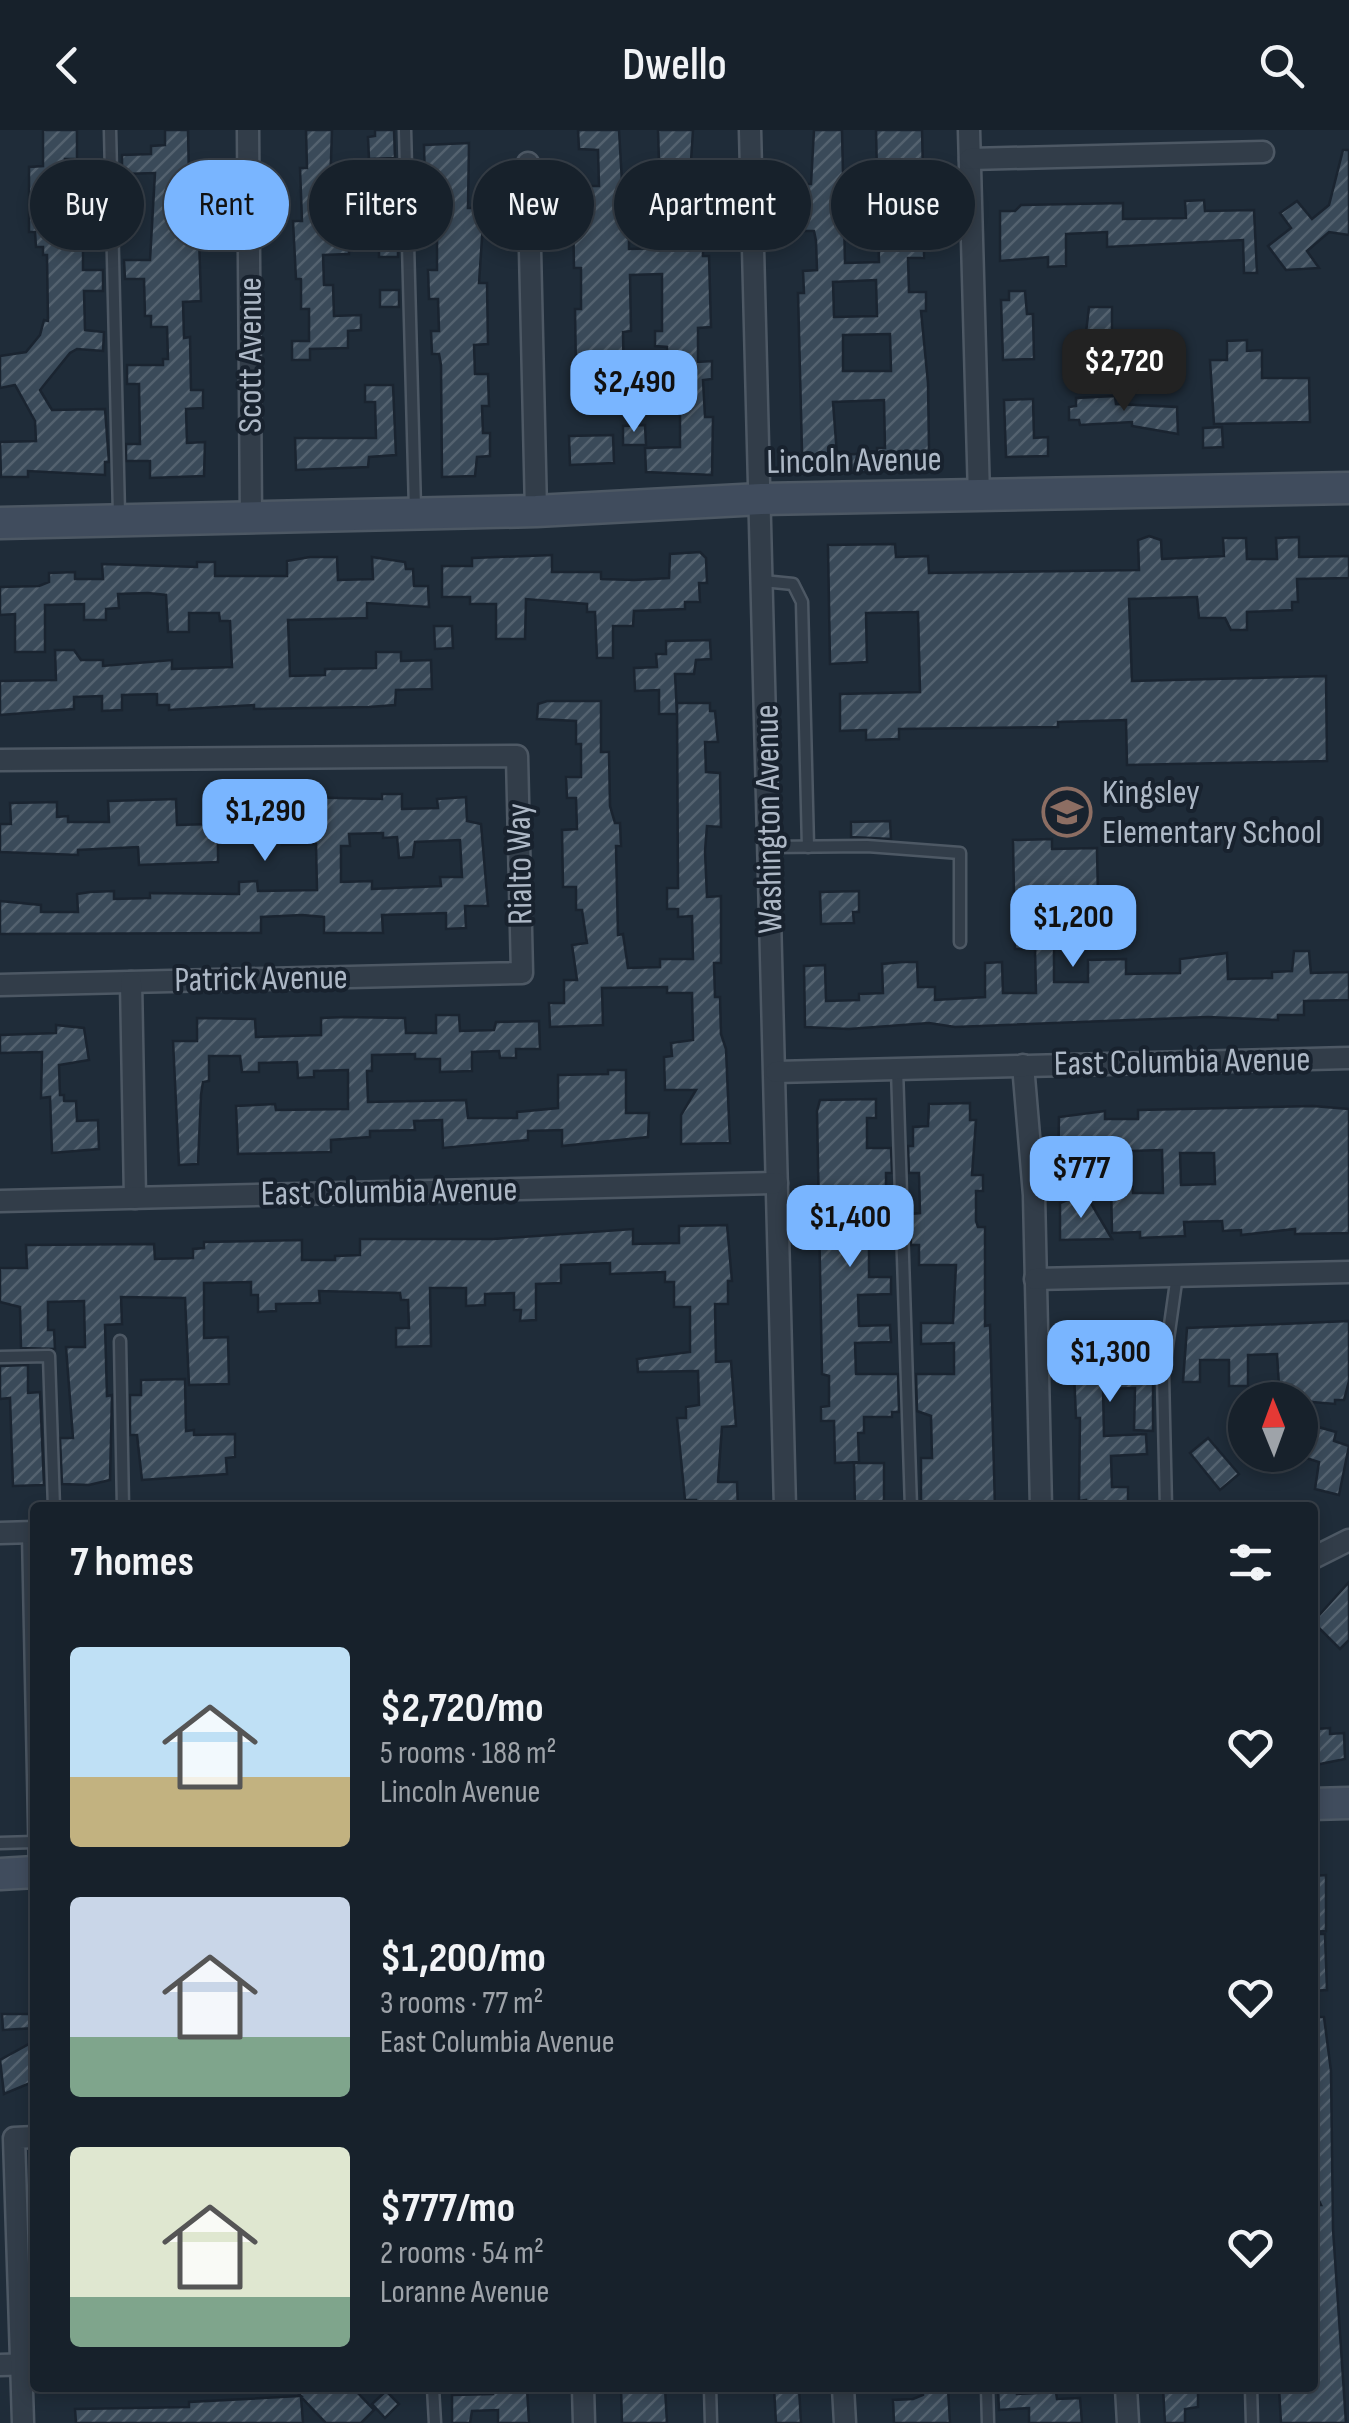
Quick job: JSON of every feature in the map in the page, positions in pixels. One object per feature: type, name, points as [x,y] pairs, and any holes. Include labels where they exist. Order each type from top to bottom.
[{"type":"street","name":"Scott Avenue","points":[[248,130],[251,519]]},
{"type":"street","name":"Washington Avenue","points":[[750,130],[785,1502]]},
{"type":"street","points":[[969,130],[978,497]]},
{"type":"street","points":[[970,159],[1263,152]]},
{"type":"street","points":[[530,250],[536,511]]},
{"type":"street","name":"Lincoln Avenue","points":[[0,523],[415,515],[761,499],[1349,488]]},
{"type":"street","name":"Rialto Way","points":[[0,760],[517,756],[522,973]]},
{"type":"street","name":"Patrick Avenue","points":[[0,985],[522,973]]},
{"type":"street","points":[[131,982],[134,1198]]},
{"type":"street","name":"East Columbia Avenue","points":[[776,1072],[1349,1058]]},
{"type":"street","points":[[1023,1065],[1035,1279],[1041,1502]]},
{"type":"street","name":"East Columbia Avenue","points":[[0,1201],[778,1183]]},
{"type":"street","points":[[1035,1279],[1349,1272]]},
{"type":"street","points":[[0,1533],[30,1532]]},
{"type":"street","points":[[1318,1555],[1349,1540]]},
{"type":"street","points":[[1318,1804],[1349,1803]]},
{"type":"street","points":[[0,1874],[30,1872]]},
{"type":"street","points":[[23,2423],[18,2364],[14,2138],[30,2137]]},
{"type":"street","points":[[583,2392],[584,2423]]},
{"type":"street","points":[[843,2392],[845,2423]]},
{"type":"street","points":[[1126,2392],[1128,2423]]},
{"type":"lane","points":[[110,130],[119,521]]},
{"type":"lane","points":[[404,130],[415,515]]},
{"type":"lane","points":[[763,582],[793,584],[802,602],[808,847]]},
{"type":"lane","points":[[770,847],[960,853],[960,942]]},
{"type":"lane","points":[[897,1068],[911,1502]]},
{"type":"lane","points":[[1166,1502],[1163,1375],[1177,1274]]},
{"type":"lane","points":[[120,1342],[123,1502]]},
{"type":"lane","points":[[0,1356],[49,1356],[54,1502]]},
{"type":"lane","points":[[0,1843],[30,1842]]},
{"type":"lane","points":[[434,2392],[435,2423]]},
{"type":"lane","points":[[710,2392],[711,2423]]},
{"type":"lane","points":[[986,2392],[988,2423]]},
{"type":"lane","points":[[1251,2392],[1252,2423]]},
{"type":"building","points":[[43,130],[77,130],[77,159],[43,160]]},
{"type":"building","points":[[165,130],[188,130],[189,160],[164,160],[164,250],[199,250],[201,301],[183,302],[184,338],[190,337],[191,390],[203,390],[203,408],[186,409],[187,443],[205,442],[204,476],[150,478],[150,461],[126,461],[126,444],[140,444],[139,384],[127,384],[127,365],[163,365],[163,359],[168,359],[167,327],[151,327],[151,316],[145,316],[144,279],[125,279],[124,260],[150,260],[155,173],[144,173],[144,160],[122,160],[122,155],[151,154],[151,146],[165,145]]},
{"type":"building","points":[[306,130],[332,130],[331,160],[309,160],[309,250],[349,250],[349,254],[323,255],[324,285],[333,285],[334,316],[361,315],[361,330],[348,331],[348,348],[310,349],[310,360],[292,360],[292,341],[309,341],[309,309],[301,309],[301,279],[296,279],[293,221],[302,221],[300,168],[307,168]]},
{"type":"building","points":[[375,130],[394,130],[395,158],[369,159],[368,137],[375,136]]},
{"type":"building","points":[[578,130],[619,130],[621,160],[614,160],[614,250],[703,250],[703,256],[709,256],[711,327],[698,328],[698,362],[712,361],[712,379],[703,380],[705,417],[713,417],[712,475],[646,472],[645,448],[680,447],[680,414],[667,414],[667,347],[655,346],[655,331],[662,331],[662,274],[630,275],[631,331],[623,332],[624,390],[592,390],[589,371],[576,372],[575,309],[581,309],[581,268],[574,268],[574,250],[594,250],[598,150],[579,149]]},
{"type":"building","points":[[658,130],[693,130],[691,160],[659,160]]},
{"type":"building","points":[[814,130],[842,130],[843,160],[831,160],[831,250],[845,250],[845,263],[879,262],[879,250],[924,250],[924,258],[908,258],[909,292],[926,292],[926,311],[921,311],[928,383],[929,448],[924,469],[808,475],[808,459],[802,452],[798,293],[804,293],[803,271],[817,270]],"holes":[[[876,280],[877,316],[834,317],[833,282]],[[890,334],[891,371],[843,371],[843,335]],[[884,400],[885,448],[877,448],[877,453],[837,455],[833,402]]]},
{"type":"building","points":[[876,130],[922,130],[923,160],[877,160]]},
{"type":"building","points":[[469,143],[468,208],[473,208],[473,250],[481,250],[479,283],[487,283],[488,344],[474,345],[475,374],[488,374],[489,406],[482,406],[483,433],[490,433],[490,456],[477,457],[475,476],[442,477],[441,365],[439,354],[432,354],[431,331],[439,331],[438,299],[429,299],[428,270],[437,270],[437,250],[453,250],[453,160],[424,160],[424,145]]},
{"type":"building","points":[[1343,150],[1349,150],[1349,235],[1329,232],[1307,251],[1319,268],[1286,270],[1268,246],[1291,228],[1280,213],[1297,201],[1312,219],[1329,205]]},
{"type":"building","points":[[30,167],[30,232],[29,232]]},
{"type":"building","points":[[1204,200],[1205,211],[1254,210],[1257,273],[1244,273],[1243,240],[1107,247],[1107,232],[1066,234],[1066,266],[1048,267],[1048,257],[1000,261],[1000,211],[1015,211],[1021,205],[1123,203],[1123,219],[1186,218],[1185,201]]},
{"type":"building","points":[[43,250],[83,250],[83,270],[103,270],[103,291],[84,291],[85,330],[104,332],[103,351],[77,349],[70,353],[40,390],[52,410],[105,409],[109,462],[105,462],[105,475],[28,471],[28,477],[1,477],[0,442],[36,441],[35,421],[15,385],[0,388],[0,356],[26,352],[40,335],[44,320],[48,321],[47,255],[43,255]]},
{"type":"building","points":[[379,250],[398,250],[398,257],[379,257]]},
{"type":"building","points":[[380,290],[399,290],[399,307],[380,307]]},
{"type":"building","points":[[1009,291],[1025,291],[1027,314],[1033,314],[1034,359],[1003,360],[1001,300],[1009,300]]},
{"type":"building","points":[[1089,307],[1112,307],[1112,340],[1085,341]]},
{"type":"building","points":[[1247,340],[1247,351],[1262,350],[1262,378],[1309,378],[1310,422],[1214,424],[1210,360],[1227,360],[1227,341]]},
{"type":"building","points":[[365,385],[393,385],[396,455],[369,457],[368,467],[296,470],[295,438],[376,438],[375,402],[365,402]]},
{"type":"building","points":[[1115,396],[1116,404],[1177,407],[1178,434],[1132,426],[1132,422],[1080,425],[1079,420],[1069,420],[1069,407],[1076,406],[1076,398]]},
{"type":"building","points":[[1033,399],[1034,438],[1048,437],[1048,456],[1006,457],[1004,400]]},
{"type":"building","points":[[645,425],[646,445],[623,445],[623,426]]},
{"type":"building","points":[[1222,427],[1223,447],[1203,448],[1203,428]]},
{"type":"building","points":[[613,435],[614,463],[570,465],[569,436]]},
{"type":"building","points":[[1149,536],[1161,540],[1162,559],[1224,556],[1223,538],[1246,538],[1247,559],[1277,559],[1276,538],[1299,537],[1299,557],[1349,556],[1349,578],[1297,579],[1298,602],[1292,602],[1292,610],[1247,612],[1247,630],[1231,630],[1225,618],[1199,618],[1197,597],[1129,599],[1132,681],[1326,676],[1327,761],[1127,765],[1126,720],[1058,722],[1058,727],[899,729],[899,739],[866,740],[866,730],[840,731],[840,694],[920,692],[918,612],[866,613],[867,662],[830,664],[828,545],[895,544],[896,557],[928,556],[929,573],[1139,570],[1138,540]]},
{"type":"building","points":[[700,552],[706,558],[707,583],[699,583],[700,602],[685,602],[685,609],[634,611],[633,626],[613,626],[613,658],[597,658],[595,612],[587,612],[587,604],[526,599],[525,639],[496,639],[496,604],[470,604],[470,597],[442,597],[442,566],[472,566],[472,558],[552,555],[552,572],[601,572],[601,579],[634,580],[669,578],[670,554]]},
{"type":"building","points":[[337,557],[338,580],[373,579],[372,557],[405,562],[406,569],[413,569],[414,586],[428,586],[429,607],[367,603],[367,618],[288,620],[290,676],[325,675],[325,669],[376,668],[376,652],[401,652],[401,661],[431,660],[432,689],[396,690],[395,705],[369,707],[254,709],[254,705],[169,710],[169,705],[157,705],[157,694],[122,695],[122,710],[102,711],[102,696],[74,697],[74,709],[0,715],[0,681],[56,680],[55,650],[74,650],[81,660],[103,660],[103,666],[172,660],[172,669],[232,667],[230,621],[220,621],[219,613],[189,613],[189,632],[168,632],[166,595],[148,593],[118,594],[119,608],[106,609],[106,620],[84,620],[84,604],[45,605],[45,652],[15,652],[15,614],[0,615],[0,587],[39,586],[49,582],[49,573],[75,572],[75,579],[103,579],[102,564],[197,567],[197,562],[215,562],[215,576],[287,576],[287,561]]},
{"type":"building","points":[[434,626],[452,626],[453,648],[435,649]]},
{"type":"building","points":[[710,640],[711,659],[696,660],[694,674],[675,674],[677,714],[659,714],[659,690],[635,691],[634,668],[657,667],[656,654],[666,654],[666,641]]},
{"type":"building","points":[[601,701],[601,752],[609,752],[610,806],[615,823],[620,823],[621,846],[616,846],[618,935],[623,934],[628,968],[660,967],[660,959],[693,959],[692,916],[678,917],[678,909],[667,909],[667,888],[678,888],[677,703],[710,703],[710,711],[715,711],[718,742],[705,742],[706,772],[720,773],[721,827],[707,826],[705,851],[707,897],[721,896],[721,963],[714,963],[715,997],[720,997],[721,1034],[726,1049],[730,1143],[681,1144],[681,1115],[696,1090],[665,1090],[664,1057],[672,1056],[671,1043],[693,1040],[692,993],[667,993],[667,987],[602,988],[603,1025],[550,1027],[549,1003],[564,1003],[564,980],[577,980],[572,945],[587,943],[582,910],[576,910],[576,887],[563,887],[562,830],[577,829],[576,798],[567,798],[566,777],[581,777],[581,744],[576,744],[576,721],[537,719],[538,704]]},
{"type":"building","points":[[382,794],[402,794],[402,809],[438,808],[437,799],[466,797],[467,821],[481,824],[488,906],[465,906],[466,928],[446,929],[446,913],[382,915],[383,933],[324,933],[324,917],[302,915],[261,917],[261,933],[0,934],[0,901],[41,905],[41,912],[78,912],[77,894],[90,892],[114,891],[114,899],[150,898],[150,893],[239,894],[239,882],[257,881],[258,891],[317,890],[316,844],[282,845],[281,835],[218,840],[218,862],[139,865],[138,847],[78,850],[78,855],[0,852],[0,824],[11,824],[10,803],[57,802],[57,817],[68,816],[68,822],[109,822],[108,801],[176,799],[177,825],[210,824],[209,798],[252,797],[252,808],[291,806],[291,797],[382,799]],"holes":[[[383,833],[383,838],[397,837],[399,858],[413,857],[415,842],[460,840],[462,877],[440,877],[441,886],[372,889],[372,881],[341,882],[341,846],[350,846],[349,834]]]},
{"type":"building","points":[[890,821],[891,839],[851,837],[851,822]]},
{"type":"building","points":[[1052,839],[1052,849],[1097,848],[1099,948],[1054,949],[1054,982],[1088,982],[1088,960],[1126,959],[1126,974],[1180,973],[1180,959],[1227,953],[1228,979],[1272,978],[1272,972],[1292,971],[1294,951],[1309,951],[1311,973],[1349,972],[1349,1000],[1304,1001],[1304,1015],[1278,1015],[1278,1020],[1208,1017],[955,1027],[929,1023],[849,1029],[805,1027],[804,966],[825,965],[826,1001],[859,1000],[859,994],[883,993],[882,964],[902,962],[917,962],[918,987],[935,987],[935,1000],[985,997],[985,963],[1002,962],[1003,993],[1036,993],[1035,949],[1015,949],[1013,840]]},
{"type":"building","points":[[859,891],[859,912],[853,912],[854,923],[821,924],[820,892]]},
{"type":"building","points":[[436,1015],[459,1015],[460,1031],[494,1030],[496,1022],[539,1021],[540,1049],[516,1049],[516,1058],[500,1058],[499,1051],[472,1052],[472,1071],[440,1072],[440,1059],[415,1059],[415,1054],[372,1055],[372,1071],[367,1071],[368,1102],[466,1100],[468,1118],[517,1118],[517,1112],[558,1108],[558,1075],[626,1070],[626,1113],[649,1113],[648,1137],[562,1146],[562,1130],[528,1131],[528,1140],[443,1148],[442,1120],[414,1121],[415,1130],[370,1131],[370,1137],[331,1140],[331,1152],[238,1154],[236,1106],[275,1104],[276,1110],[348,1109],[348,1070],[314,1071],[314,1077],[298,1078],[297,1062],[259,1063],[259,1072],[242,1072],[240,1056],[209,1056],[209,1081],[203,1082],[201,1095],[198,1164],[179,1165],[173,1041],[197,1041],[197,1018],[255,1019],[256,1037],[321,1035],[321,1018],[344,1017],[405,1018],[406,1033],[436,1033]]},
{"type":"building","points":[[56,1025],[84,1028],[89,1060],[59,1065],[60,1095],[64,1095],[64,1101],[76,1101],[77,1121],[98,1120],[99,1149],[52,1153],[50,1097],[41,1098],[42,1052],[0,1053],[0,1035],[56,1033]]},
{"type":"building","points":[[876,1099],[876,1118],[867,1118],[867,1148],[891,1148],[892,1173],[886,1173],[886,1194],[851,1194],[853,1228],[893,1227],[894,1243],[869,1244],[869,1277],[891,1277],[891,1294],[858,1295],[859,1326],[890,1325],[891,1342],[855,1343],[856,1374],[898,1374],[899,1412],[892,1412],[892,1417],[864,1417],[864,1433],[858,1433],[859,1462],[835,1463],[834,1421],[821,1421],[821,1407],[829,1406],[829,1376],[822,1374],[817,1111],[820,1100]]},
{"type":"building","points":[[970,1103],[970,1120],[976,1120],[972,1175],[983,1175],[983,1191],[976,1191],[976,1221],[978,1227],[985,1227],[985,1326],[990,1325],[995,1502],[921,1502],[921,1458],[932,1458],[931,1416],[917,1411],[916,1374],[954,1374],[954,1343],[921,1344],[921,1323],[953,1323],[956,1265],[919,1265],[919,1245],[911,1245],[910,1214],[920,1213],[919,1173],[909,1173],[908,1146],[913,1146],[913,1127],[928,1126],[929,1104]]},
{"type":"building","points":[[1313,1106],[1349,1109],[1349,1233],[1295,1234],[1295,1229],[1241,1235],[1241,1230],[1223,1231],[1222,1221],[1184,1222],[1185,1236],[1140,1238],[1140,1232],[1112,1233],[1111,1184],[1132,1176],[1133,1193],[1163,1193],[1162,1150],[1132,1151],[1132,1172],[1111,1172],[1110,1149],[1078,1149],[1079,1173],[1058,1173],[1059,1117],[1105,1111],[1105,1119],[1138,1119],[1138,1110]],"holes":[[[1180,1153],[1214,1153],[1215,1184],[1181,1185]]]},
{"type":"building","points":[[1085,1193],[1112,1239],[1060,1240],[1060,1203]]},
{"type":"building","points":[[727,1225],[732,1281],[728,1281],[728,1304],[715,1304],[716,1362],[731,1361],[736,1426],[722,1427],[718,1482],[737,1482],[738,1502],[685,1500],[677,1418],[686,1418],[686,1407],[699,1405],[698,1371],[638,1372],[637,1359],[690,1352],[690,1307],[674,1307],[674,1282],[665,1282],[665,1272],[610,1274],[610,1263],[561,1265],[561,1283],[536,1284],[536,1320],[520,1321],[521,1310],[514,1310],[514,1293],[485,1294],[485,1305],[466,1306],[466,1288],[430,1288],[431,1346],[396,1347],[396,1328],[409,1328],[408,1300],[401,1300],[400,1293],[319,1291],[320,1303],[276,1304],[276,1311],[258,1312],[258,1295],[251,1295],[251,1282],[204,1283],[204,1338],[228,1337],[229,1384],[189,1385],[185,1298],[121,1297],[122,1324],[105,1325],[107,1396],[112,1395],[110,1480],[89,1485],[62,1484],[60,1438],[73,1438],[66,1347],[85,1347],[84,1301],[48,1302],[48,1330],[54,1330],[55,1349],[21,1348],[20,1307],[0,1302],[0,1268],[27,1268],[26,1245],[154,1244],[155,1259],[193,1258],[193,1249],[204,1248],[204,1242],[302,1240],[302,1260],[335,1260],[335,1256],[360,1255],[360,1239],[494,1239],[633,1229],[633,1244],[679,1243],[679,1226]]},
{"type":"building","points":[[1349,1321],[1349,1381],[1344,1400],[1335,1400],[1335,1404],[1318,1403],[1318,1382],[1279,1382],[1277,1354],[1248,1355],[1248,1382],[1229,1382],[1229,1360],[1200,1360],[1200,1382],[1183,1382],[1187,1328]]},
{"type":"building","points":[[1130,1326],[1130,1330],[1142,1331],[1142,1336],[1158,1341],[1153,1359],[1153,1431],[1134,1430],[1135,1388],[1103,1389],[1104,1436],[1146,1434],[1147,1454],[1111,1456],[1112,1487],[1128,1487],[1128,1502],[1079,1501],[1080,1418],[1076,1418],[1072,1327]]},
{"type":"building","points":[[28,1365],[28,1393],[40,1392],[44,1485],[13,1486],[10,1398],[0,1399],[0,1366]]},
{"type":"building","points":[[185,1379],[186,1431],[194,1430],[194,1435],[235,1434],[235,1457],[226,1458],[227,1474],[142,1480],[137,1435],[130,1435],[130,1395],[141,1395],[141,1380]]},
{"type":"building","points":[[1318,1427],[1336,1432],[1334,1441],[1349,1446],[1339,1495],[1315,1489]]},
{"type":"building","points":[[1208,1438],[1228,1461],[1228,1472],[1239,1474],[1220,1490],[1190,1453]]},
{"type":"building","points":[[854,1463],[884,1463],[884,1502],[855,1502]]},
{"type":"building","points":[[1349,1582],[1349,1640],[1340,1649],[1318,1627],[1318,1616]]},
{"type":"building","points":[[1330,1728],[1330,1734],[1344,1733],[1345,1759],[1318,1764],[1318,1729]]},
{"type":"building","points":[[1326,1875],[1326,1931],[1318,1932],[1318,1876]]},
{"type":"building","points":[[1318,1934],[1325,1934],[1327,1990],[1318,1991]]},
{"type":"building","points":[[2,2014],[30,2014],[30,2028],[3,2030]]},
{"type":"building","points":[[1318,2017],[1324,2017],[1331,2071],[1333,2229],[1346,2423],[1281,2423],[1279,2392],[1318,2392]]},
{"type":"building","points":[[29,2044],[30,2083],[4,2094],[0,2060]]},
{"type":"building","points":[[297,2392],[357,2392],[374,2410],[361,2423],[326,2423],[301,2397],[303,2423],[76,2423],[75,2409],[189,2407],[189,2402],[301,2396]]},
{"type":"building","points":[[387,2392],[399,2404],[385,2418],[372,2404]]},
{"type":"building","points":[[527,2392],[529,2423],[498,2423],[498,2410],[472,2411],[470,2423],[452,2423],[452,2395]]},
{"type":"building","points":[[621,2392],[665,2392],[667,2423],[622,2423]]},
{"type":"building","points":[[774,2392],[799,2392],[801,2423],[776,2423]]},
{"type":"building","points":[[948,2392],[950,2423],[894,2423],[893,2400]]},
{"type":"building","points":[[998,2392],[1056,2392],[1057,2399],[1080,2398],[1082,2423],[1029,2423],[1029,2408],[999,2410]]},
{"type":"building","points":[[1163,2392],[1198,2392],[1198,2407],[1185,2409],[1185,2423],[1165,2423]]},
{"type":"place","name":"Kingsley Elementary School","points":[[1067,812]]}]
